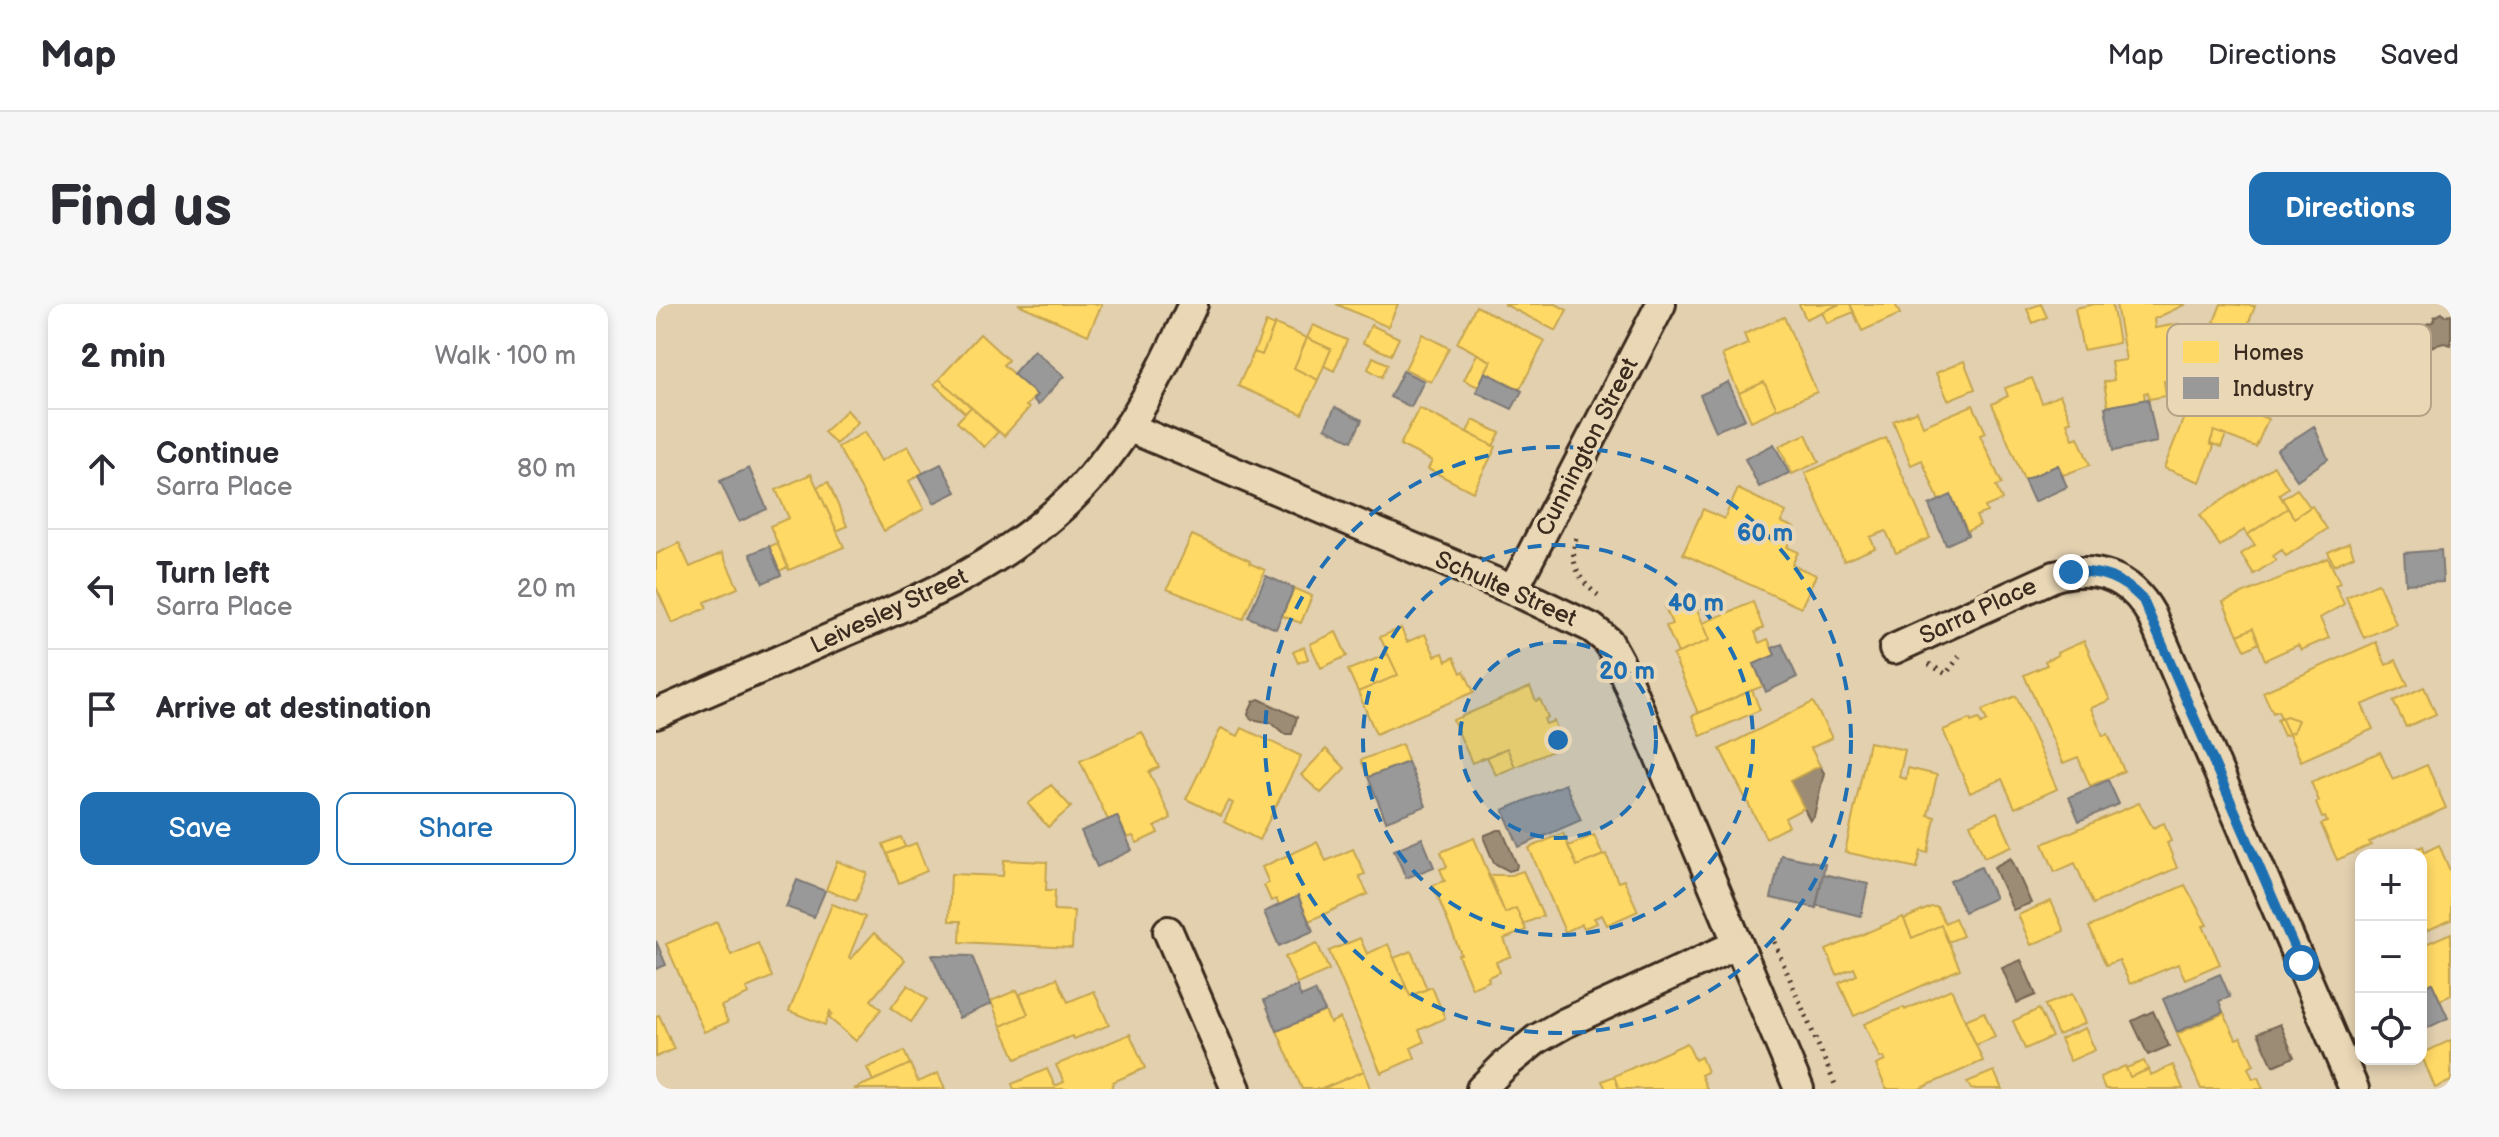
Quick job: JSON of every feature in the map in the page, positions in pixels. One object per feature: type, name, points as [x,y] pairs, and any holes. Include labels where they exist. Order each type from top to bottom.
[{"type":"street","name":"Leivesley Street","points":[[656,714],[929,596],[1017,544],[1055,514],[1085,484],[1128,427],[1168,358],[1193,304]]},
{"type":"street","name":"Cunnington Street","points":[[1513,590],[1661,304]]},
{"type":"street","name":"Schulte Street","points":[[1128,427],[1574,617],[1608,641],[1799,1089]]},
{"type":"street","name":"Sarra Place","points":[[1897,648],[2055,576],[2118,567],[2151,614],[2354,1089]]},
{"type":"street","points":[[1168,931],[1236,1089]]},
{"type":"street","points":[[1481,1089],[1537,1039],[1565,1023],[1736,945]]},
{"type":"path","points":[[1897,648],[1946,674],[1966,649]]},
{"type":"shaded area","points":[[2442,313],[2445,316],[2451,314],[2451,345],[2444,343],[2431,347],[2431,324],[2427,324],[2434,321],[2434,317]]},
{"type":"shaded area","points":[[1259,699],[1297,717],[1292,734],[1284,734],[1272,723],[1251,719],[1248,714],[1254,701]]},
{"type":"shaded area","points":[[1820,766],[1824,773],[1814,816],[1810,820],[1790,781]]},
{"type":"shaded area","points":[[1502,830],[1516,869],[1509,871],[1494,863],[1484,839],[1485,835]]},
{"type":"shaded area","points":[[2011,858],[2031,903],[2013,910],[1994,867]]},
{"type":"shaded area","points":[[2021,960],[2036,995],[2017,1003],[2002,968]]},
{"type":"shaded area","points":[[2153,1011],[2169,1046],[2148,1055],[2132,1021]]},
{"type":"shaded area","points":[[2280,1024],[2294,1057],[2273,1066],[2258,1033]]},
{"type":"building: Homes","points":[[1018,304],[1102,304],[1088,335]]},
{"type":"building: Homes","points":[[1336,304],[1398,304],[1388,327]]},
{"type":"building: Homes","points":[[1504,304],[1556,304],[1567,310],[1556,331]]},
{"type":"building: Homes","points":[[1799,304],[1840,304],[1806,319]]},
{"type":"building: Homes","points":[[1840,304],[1850,304],[1854,312],[1827,323],[1822,312]]},
{"type":"building: Homes","points":[[1850,304],[1895,304],[1900,314],[1862,331]]},
{"type":"building: Homes","points":[[2041,304],[2047,317],[2033,323],[2027,309]]},
{"type":"building: Homes","points":[[2112,304],[2119,343],[2083,350],[2075,308]]},
{"type":"building: Homes","points":[[2116,304],[2186,304],[2154,319],[2155,328],[2167,326],[2166,396],[2149,399],[2148,392],[2144,393],[2145,400],[2108,407],[2104,382],[2114,380],[2111,362],[2126,360]]},
{"type":"building: Homes","points":[[2221,304],[2255,306],[2248,324],[2214,322]]},
{"type":"building: Homes","points":[[1476,306],[1545,341],[1520,389],[1485,372],[1491,361],[1457,343]]},
{"type":"building: Homes","points":[[1784,317],[1817,392],[1777,409],[1764,382],[1739,393],[1722,355],[1748,344],[1744,334]]},
{"type":"building: Homes","points":[[1266,322],[1274,326],[1262,355],[1254,352]]},
{"type":"building: Homes","points":[[1275,324],[1307,338],[1294,368],[1318,380],[1302,414],[1238,386],[1254,352],[1262,355]]},
{"type":"building: Homes","points":[[1313,325],[1347,340],[1334,371],[1324,366],[1331,349],[1307,338]]},
{"type":"building: Homes","points":[[1371,325],[1399,338],[1391,355],[1363,343]]},
{"type":"building: Homes","points":[[980,334],[1008,360],[1003,365],[1037,395],[1004,436],[939,379]]},
{"type":"building: Homes","points":[[1422,334],[1449,348],[1431,382],[1405,369]]},
{"type":"building: Homes","points":[[1307,338],[1331,349],[1318,380],[1294,368]]},
{"type":"building: Homes","points":[[1477,354],[1491,361],[1478,387],[1464,380]]},
{"type":"building: Homes","points":[[1373,357],[1388,364],[1382,377],[1368,369]]},
{"type":"building: Homes","points":[[1964,361],[1975,389],[1948,400],[1936,373]]},
{"type":"building: Homes","points":[[2032,378],[2042,403],[2060,395],[2071,421],[2067,423],[2073,439],[2078,437],[2090,465],[2063,475],[2058,465],[2024,480],[1992,404],[2008,396],[2005,388]]},
{"type":"building: Homes","points":[[939,379],[971,407],[965,413],[934,384]]},
{"type":"building: Homes","points":[[1764,382],[1777,409],[1751,421],[1739,393]]},
{"type":"building: Homes","points":[[1973,405],[1986,433],[1980,435],[2002,484],[1996,486],[2002,500],[1985,507],[1987,512],[1976,516],[1980,525],[1967,531],[1951,495],[1939,501],[1922,460],[1911,465],[1893,421],[1917,411],[1923,426]]},
{"type":"building: Homes","points":[[971,407],[998,432],[984,447],[957,422]]},
{"type":"building: Homes","points":[[1419,408],[1496,447],[1473,492],[1428,469],[1432,461],[1400,445]]},
{"type":"building: Homes","points":[[847,410],[858,422],[836,444],[824,432]]},
{"type":"building: Homes","points":[[2184,416],[2260,416],[2268,419],[2256,447],[2214,431],[2210,444],[2214,446],[2200,482],[2164,468]]},
{"type":"building: Homes","points":[[1473,420],[1500,433],[1493,446],[1467,432]]},
{"type":"building: Homes","points":[[2214,431],[2226,435],[2221,447],[2210,443]]},
{"type":"building: Homes","points":[[865,432],[881,461],[908,446],[923,473],[909,481],[924,509],[884,531],[838,447]]},
{"type":"building: Homes","points":[[1806,434],[1819,462],[1792,474],[1779,446]]},
{"type":"building: Homes","points":[[1886,438],[1930,538],[1896,553],[1886,531],[1870,537],[1875,548],[1844,561],[1805,473]]},
{"type":"building: Homes","points":[[2274,466],[2288,488],[2279,494],[2288,508],[2247,535],[2244,530],[2220,546],[2200,515]]},
{"type":"building: Homes","points":[[811,474],[844,547],[789,570],[770,526],[789,518],[776,490]]},
{"type":"building: Homes","points":[[828,482],[847,526],[837,531],[817,487]]},
{"type":"building: Homes","points":[[1738,489],[1786,512],[1781,522],[1795,528],[1787,547],[1798,552],[1792,565],[1816,575],[1801,608],[1683,554],[1703,509],[1724,519]]},
{"type":"building: Homes","points":[[2297,489],[2310,507],[2294,518],[2282,499]]},
{"type":"building: Homes","points":[[2312,506],[2327,529],[2286,556],[2282,550],[2273,556],[2276,560],[2254,574],[2241,554],[2255,545],[2247,535],[2288,508],[2294,518]]},
{"type":"building: Homes","points":[[1192,535],[1265,570],[1243,619],[1167,589]]},
{"type":"building: Homes","points":[[679,543],[690,567],[722,553],[738,588],[705,602],[707,608],[672,623],[656,587],[656,554]]},
{"type":"building: Homes","points":[[777,543],[788,567],[779,571],[769,547]]},
{"type":"building: Homes","points":[[2349,543],[2354,556],[2334,565],[2328,552]]},
{"type":"building: Homes","points":[[2328,558],[2340,583],[2335,585],[2344,604],[2320,618],[2329,638],[2301,650],[2298,645],[2265,660],[2253,628],[2238,635],[2223,602]]},
{"type":"building: Homes","points":[[2378,583],[2396,624],[2364,638],[2346,597]]},
{"type":"building: Homes","points":[[1294,588],[1312,596],[1301,623],[1282,616]]},
{"type":"building: Homes","points":[[1687,597],[1689,602],[1693,600],[1710,640],[1678,653],[1666,626],[1672,624],[1665,607]]},
{"type":"building: Homes","points":[[1753,602],[1763,628],[1755,632],[1759,643],[1768,639],[1775,655],[1754,664],[1763,686],[1698,713],[1673,655],[1710,640],[1703,623]]},
{"type":"building: Homes","points":[[1401,628],[1407,642],[1425,634],[1435,656],[1443,653],[1446,661],[1454,657],[1474,692],[1376,734],[1358,692],[1398,675],[1380,637]]},
{"type":"building: Homes","points":[[2253,628],[2259,643],[2245,650],[2238,635]]},
{"type":"building: Homes","points":[[1336,632],[1347,656],[1321,668],[1310,644]]},
{"type":"building: Homes","points":[[2084,641],[2110,700],[2091,708],[2103,736],[2108,734],[2124,771],[2090,786],[2078,757],[2063,763],[2024,675],[2047,665],[2045,661],[2057,653]]},
{"type":"building: Homes","points":[[2376,642],[2386,665],[2396,660],[2408,685],[2362,705],[2373,729],[2301,761],[2278,711],[2273,713],[2263,692]]},
{"type":"building: Homes","points":[[1304,647],[1308,659],[1298,663],[1293,652]]},
{"type":"building: Homes","points":[[1388,654],[1398,675],[1358,692],[1348,670]]},
{"type":"building: Homes","points":[[1530,687],[1536,701],[1540,699],[1548,717],[1544,719],[1546,724],[1554,721],[1564,746],[1515,767],[1507,748],[1472,763],[1453,720]]},
{"type":"building: Homes","points":[[2424,687],[2436,714],[2406,727],[2393,701]]},
{"type":"building: Homes","points":[[1752,690],[1760,710],[1701,736],[1692,716]]},
{"type":"building: Homes","points":[[2016,696],[2057,789],[2015,808],[2002,779],[1970,793],[1943,730],[1970,719],[1971,722],[1979,719],[1981,724],[1987,721],[1982,710]]},
{"type":"building: Homes","points":[[1813,702],[1832,738],[1811,748],[1820,766],[1790,781],[1804,808],[1785,818],[1789,826],[1766,838],[1720,749]]},
{"type":"building: Homes","points":[[2286,716],[2298,720],[2293,732],[2284,736],[2277,720]]},
{"type":"building: Homes","points":[[1221,728],[1238,736],[1242,728],[1301,756],[1259,840],[1224,822],[1233,803],[1229,801],[1221,816],[1186,799]]},
{"type":"building: Homes","points":[[1142,732],[1159,767],[1149,772],[1171,818],[1155,827],[1158,833],[1137,843],[1133,836],[1127,838],[1117,816],[1108,820],[1080,761]]},
{"type":"building: Homes","points":[[1869,742],[1905,750],[1899,777],[1906,779],[1908,768],[1937,775],[1928,815],[1935,817],[1928,853],[1921,851],[1917,868],[1845,852]]},
{"type":"building: Homes","points":[[1402,744],[1408,762],[1368,777],[1361,760]]},
{"type":"building: Homes","points":[[1507,748],[1515,767],[1496,775],[1487,757]]},
{"type":"building: Homes","points":[[1326,749],[1345,768],[1321,793],[1301,775]]},
{"type":"building: Homes","points":[[2380,752],[2393,780],[2427,765],[2446,808],[2369,842],[2371,845],[2355,849],[2355,852],[2337,860],[2321,824],[2327,822],[2316,803],[2319,801],[2311,782]]},
{"type":"building: Homes","points":[[1051,785],[1071,807],[1048,827],[1028,804]]},
{"type":"building: Homes","points":[[2139,803],[2153,828],[2164,823],[2171,841],[2167,843],[2177,868],[2093,904],[2075,863],[2055,872],[2043,844]]},
{"type":"building: Homes","points":[[1997,812],[2012,846],[1984,857],[1970,824]]},
{"type":"building: Homes","points":[[1563,833],[1577,866],[1606,854],[1618,882],[1624,880],[1638,911],[1607,925],[1602,915],[1594,918],[1597,923],[1584,928],[1582,924],[1565,932],[1529,848]]},
{"type":"building: Homes","points":[[1594,835],[1603,855],[1577,866],[1568,846]]},
{"type":"building: Homes","points":[[901,837],[905,847],[887,854],[883,844]]},
{"type":"building: Homes","points":[[1474,838],[1505,913],[1516,908],[1526,930],[1504,939],[1511,956],[1496,962],[1500,972],[1472,988],[1433,885],[1445,881],[1440,869],[1447,867],[1441,852]]},
{"type":"building: Homes","points":[[1317,842],[1326,861],[1353,849],[1365,874],[1359,876],[1368,894],[1309,921],[1298,896],[1279,905],[1276,899],[1271,901],[1264,885],[1269,883],[1262,867]]},
{"type":"building: Homes","points":[[916,843],[927,871],[899,883],[887,854]]},
{"type":"building: Homes","points":[[2439,845],[2451,873],[2451,920],[2427,930],[2427,921],[2427,851]]},
{"type":"building: Homes","points":[[1004,860],[1047,862],[1046,890],[1055,890],[1054,910],[1074,911],[1072,948],[960,942],[961,921],[949,921],[951,874],[1003,876]]},
{"type":"building: Homes","points":[[837,861],[867,873],[856,901],[826,890]]},
{"type":"building: Homes","points":[[1523,871],[1543,916],[1523,924],[1516,908],[1505,913],[1488,875],[1511,875]]},
{"type":"building: Homes","points":[[2185,885],[2207,925],[2203,926],[2220,964],[2185,979],[2178,964],[2130,984],[2119,960],[2106,965],[2089,927]]},
{"type":"building: Homes","points":[[2051,901],[2064,931],[2031,945],[2018,915]]},
{"type":"building: Homes","points":[[832,904],[865,917],[849,957],[851,959],[874,933],[905,960],[871,1000],[881,1009],[856,1041],[829,1018],[832,1014],[830,1011],[825,1025],[789,1011]]},
{"type":"building: Homes","points":[[1937,907],[1945,923],[1955,918],[1963,936],[1948,942],[1941,925],[1912,938],[1904,919]]},
{"type":"building: Homes","points":[[1903,917],[1912,938],[1941,925],[1960,969],[1854,1016],[1839,983],[1857,975],[1854,968],[1837,975],[1826,950]]},
{"type":"building: Homes","points":[[717,922],[731,955],[758,943],[772,977],[746,988],[749,994],[721,1006],[728,1022],[704,1032],[666,944]]},
{"type":"building: Homes","points":[[2451,933],[2451,995],[2440,1000],[2432,983],[2427,985],[2427,943]]},
{"type":"building: Homes","points":[[1360,938],[1367,954],[1388,944],[1410,996],[1432,987],[1445,1018],[1419,1030],[1424,1042],[1411,1048],[1415,1058],[1381,1073],[1329,951]]},
{"type":"building: Homes","points":[[1317,943],[1329,970],[1297,984],[1285,957]]},
{"type":"building: Homes","points":[[1411,951],[1427,989],[1410,996],[1394,958]]},
{"type":"building: Homes","points":[[1057,978],[1068,1002],[1094,991],[1109,1025],[1016,1059],[1001,1026],[1028,1014],[1020,994]]},
{"type":"building: Homes","points":[[908,985],[927,999],[911,1022],[891,1008]]},
{"type":"building: Homes","points":[[1951,989],[1983,1061],[1919,1089],[1886,1089],[1876,1065],[1885,1061],[1883,1057],[1880,1058],[1864,1024]]},
{"type":"building: Homes","points":[[1017,990],[1028,1014],[1001,1026],[991,1001]]},
{"type":"building: Homes","points":[[2072,994],[2085,1023],[2058,1035],[2045,1005]]},
{"type":"building: Homes","points":[[2039,1009],[2052,1037],[2025,1049],[2013,1021]]},
{"type":"building: Homes","points":[[1325,1011],[1330,1023],[1340,1018],[1364,1071],[1322,1089],[1302,1089],[1277,1031]]},
{"type":"building: Homes","points":[[1984,1012],[1995,1037],[1976,1045],[1965,1020]]},
{"type":"building: Homes","points":[[2224,1013],[2236,1039],[2241,1037],[2254,1065],[2248,1068],[2253,1079],[2258,1077],[2263,1089],[2201,1089],[2177,1034]]},
{"type":"building: Homes","points":[[659,1015],[674,1049],[656,1057],[656,1016]]},
{"type":"building: Homes","points":[[2085,1028],[2095,1050],[2070,1061],[2060,1039]]},
{"type":"building: Homes","points":[[1130,1034],[1145,1068],[1113,1082],[1111,1089],[1014,1089],[1012,1084],[1047,1069],[1055,1086],[1064,1082],[1056,1065]]},
{"type":"building: Homes","points":[[2451,1040],[2451,1081],[2435,1088],[2426,1065],[2427,1051]]},
{"type":"building: Homes","points":[[1687,1043],[1695,1060],[1701,1057],[1707,1072],[1701,1075],[1707,1089],[1619,1089],[1614,1076]]},
{"type":"building: Homes","points":[[904,1051],[910,1064],[873,1081],[867,1068]]},
{"type":"building: Homes","points":[[2144,1061],[2148,1070],[2130,1077],[2126,1068]]},
{"type":"building: Homes","points":[[910,1064],[918,1082],[938,1073],[945,1089],[854,1089]]},
{"type":"building: Homes","points":[[2173,1065],[2183,1089],[2105,1089],[2100,1077],[2125,1066],[2130,1077],[2149,1069],[2151,1075]]},
{"type":"building: Homes","points":[[1364,1071],[1370,1089],[1322,1089]]},
{"type":"building: Homes","points":[[1994,1071],[2002,1089],[1971,1089],[1967,1082]]},
{"type":"building: Homes","points":[[1614,1076],[1619,1089],[1606,1089],[1602,1081]]},
{"type":"building: Industry","points":[[1034,350],[1064,376],[1038,405],[1033,399],[1037,395],[1013,374]]},
{"type":"building: Industry","points":[[1403,371],[1424,381],[1411,407],[1390,397]]},
{"type":"building: Industry","points":[[1485,372],[1522,391],[1512,409],[1476,392]]},
{"type":"building: Industry","points":[[1728,382],[1745,419],[1716,431],[1700,395]]},
{"type":"building: Industry","points":[[2148,399],[2157,442],[2113,451],[2105,407]]},
{"type":"building: Industry","points":[[1335,407],[1362,420],[1352,441],[1325,428]]},
{"type":"building: Industry","points":[[2314,426],[2328,459],[2297,480],[2277,450]]},
{"type":"building: Industry","points":[[1774,444],[1789,473],[1759,487],[1745,459]]},
{"type":"building: Industry","points":[[941,464],[956,492],[934,503],[919,475]]},
{"type":"building: Industry","points":[[2058,465],[2067,487],[2034,502],[2024,480]]},
{"type":"building: Industry","points":[[749,468],[767,509],[739,522],[720,481]]},
{"type":"building: Industry","points":[[1951,495],[1968,535],[1946,545],[1929,505]]},
{"type":"building: Industry","points":[[769,546],[781,575],[763,583],[750,554]]},
{"type":"building: Industry","points":[[2441,550],[2443,582],[2406,584],[2404,553]]},
{"type":"building: Industry","points":[[1266,576],[1294,588],[1276,629],[1248,617]]},
{"type":"building: Industry","points":[[1782,644],[1797,677],[1766,692],[1754,664],[1775,655],[1772,648]]},
{"type":"building: Industry","points":[[1408,762],[1426,806],[1386,821],[1368,777]]},
{"type":"building: Industry","points":[[2108,780],[2119,804],[2079,821],[2069,797]]},
{"type":"building: Industry","points":[[1565,784],[1581,820],[1519,847],[1503,810]]},
{"type":"building: Industry","points":[[1117,816],[1132,850],[1097,867],[1081,831]]},
{"type":"building: Industry","points":[[1422,838],[1434,867],[1406,878],[1394,850]]},
{"type":"building: Industry","points":[[1781,855],[1825,864],[1816,908],[1771,898]]},
{"type":"building: Industry","points":[[1981,867],[1995,898],[1964,912],[1950,881]]},
{"type":"building: Industry","points":[[1823,874],[1868,884],[1861,916],[1816,905]]},
{"type":"building: Industry","points":[[797,880],[825,891],[814,917],[786,907]]},
{"type":"building: Industry","points":[[1298,896],[1313,931],[1279,946],[1264,912]]},
{"type":"building: Industry","points":[[656,941],[666,965],[656,969]]},
{"type":"building: Industry","points":[[932,955],[972,956],[991,1004],[959,1018]]},
{"type":"building: Industry","points":[[2220,974],[2230,997],[2219,1001],[2223,1012],[2177,1032],[2163,999]]},
{"type":"building: Industry","points":[[2432,983],[2448,1018],[2427,1028],[2427,993],[2427,985]]},
{"type":"building: Industry","points":[[1297,986],[1301,997],[1315,991],[1325,1011],[1277,1031],[1264,1000]]},
{"type":"route","points":[[2071,572],[2113,576],[2143,600],[2301,963]]}]
